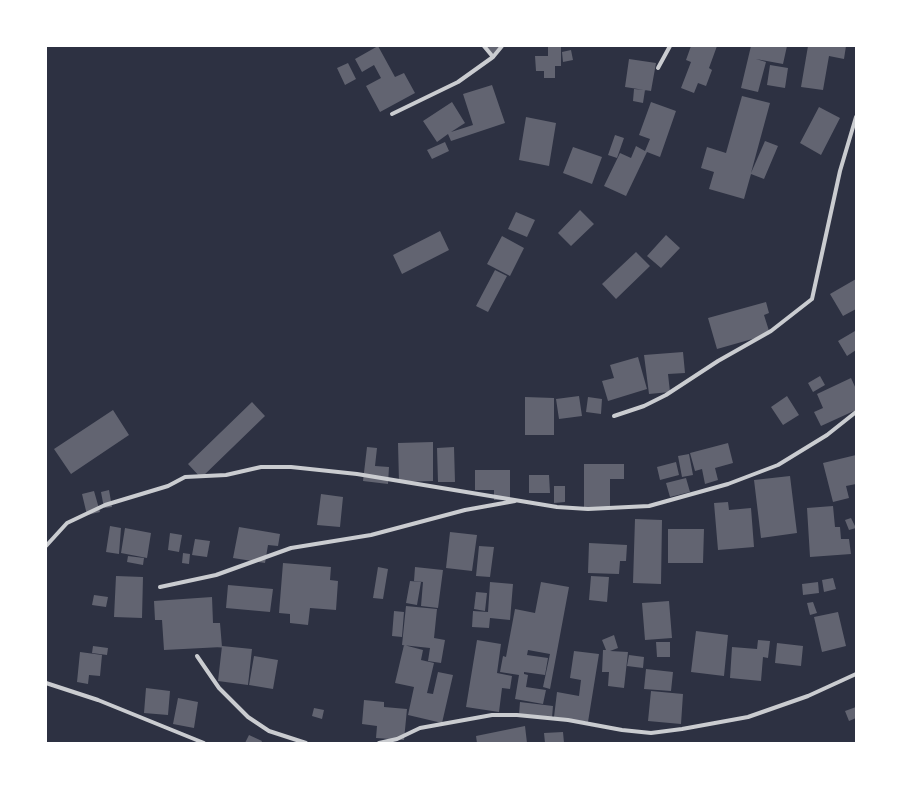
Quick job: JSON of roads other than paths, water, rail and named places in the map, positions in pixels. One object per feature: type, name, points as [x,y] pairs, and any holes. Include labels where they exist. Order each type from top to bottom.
[{"type":"street","points":[[484,46],[493,57]]},
{"type":"street","points":[[392,114],[458,82],[493,57],[502,46]]},
{"type":"street","points":[[658,68],[670,46]]},
{"type":"street","points":[[614,416],[644,406],[666,395],[718,361],[771,331],[812,299],[840,171],[856,117]]},
{"type":"street","points":[[46,546],[67,523],[105,505],[168,486],[186,477],[226,474],[261,467],[357,474],[557,507],[588,509],[649,506],[728,484],[778,465],[827,435],[856,412]]},
{"type":"street","points":[[160,587],[216,575],[291,548],[371,535],[465,510],[519,500]]},
{"type":"street","points":[[197,656],[219,688],[248,717],[269,731],[306,743]]},
{"type":"street","points":[[379,743],[397,739],[420,728],[492,715],[517,715],[568,720],[622,730],[651,733],[682,729],[748,717],[808,696],[856,674]]},
{"type":"street","points":[[46,683],[98,700],[204,743]]}]
